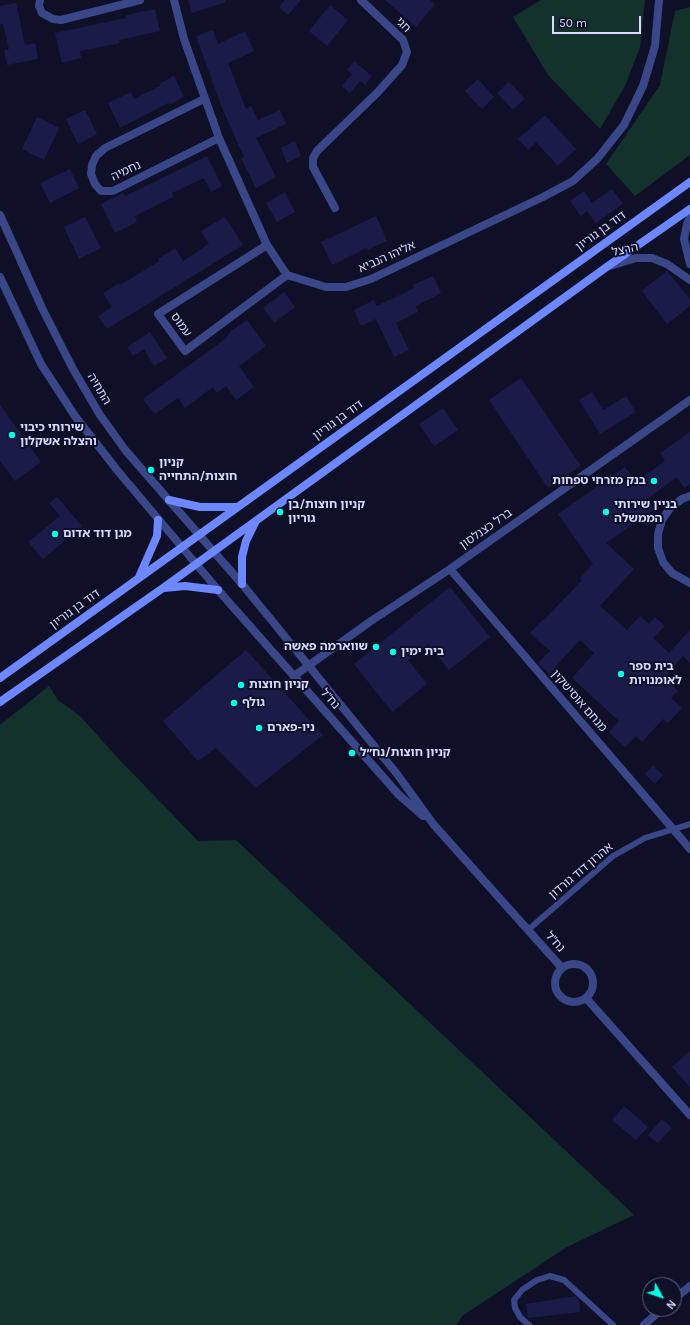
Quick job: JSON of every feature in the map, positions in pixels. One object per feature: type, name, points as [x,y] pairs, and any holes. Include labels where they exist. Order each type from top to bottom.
[{"type":"main road","name":"דוד בן גוריון","points":[[0,678],[690,182]]},
{"type":"main road","points":[[0,702],[214,552],[608,266],[690,209]]},
{"type":"main road","points":[[169,500],[200,507],[238,507]]},
{"type":"main road","points":[[139,578],[157,536],[158,520]]},
{"type":"main road","points":[[242,584],[242,557],[246,541],[256,521]]},
{"type":"main road","points":[[163,588],[185,586],[218,590]]},
{"type":"street","points":[[40,0],[39,6],[42,13],[53,19],[61,20],[140,0]]},
{"type":"street","points":[[174,0],[184,39],[219,138],[267,245],[287,275]]},
{"type":"street","name":"חגי","points":[[335,208],[313,167],[317,150],[378,92],[402,65],[407,52],[403,40],[361,0]]},
{"type":"street","name":"אליהו הנביא","points":[[287,275],[326,287],[346,287],[371,279],[543,197],[573,181],[597,159],[624,125],[643,86],[655,46],[659,0]]},
{"type":"street","name":"נחמיה","points":[[204,99],[105,148],[96,156],[92,165],[92,174],[95,184],[101,191],[113,191],[219,138]]},
{"type":"street","name":"התחיה","points":[[0,215],[42,308],[76,375],[100,415],[122,445],[214,552]]},
{"type":"street","points":[[690,217],[684,239],[690,264]]},
{"type":"street","name":"עמוס","points":[[267,245],[158,314],[185,351],[287,275]]},
{"type":"street","name":"הרצל","points":[[608,266],[636,258],[652,258],[667,264],[690,280]]},
{"type":"street","points":[[0,277],[41,364],[75,416],[182,548]]},
{"type":"street","name":"ברל כצנלסון","points":[[294,676],[450,569],[690,400]]},
{"type":"street","points":[[690,496],[682,499],[670,508],[662,520],[658,534],[658,548],[663,562],[672,573],[690,583]]},
{"type":"street","name":"נח\"ל","points":[[182,548],[399,795],[434,824]]},
{"type":"street","name":"נח\"ל","points":[[214,552],[242,584],[397,774],[434,824],[562,968]]},
{"type":"street","name":"מנחם אוסישקין","points":[[450,569],[690,849]]},
{"type":"street","points":[[573,963],[584,966],[589,970],[594,981],[591,994],[586,998],[581,1001],[569,1002],[559,994],[556,989],[556,978],[562,968],[573,963]]},
{"type":"street","points":[[586,998],[690,1115]]},
{"type":"street","points":[[644,1325],[653,1317]]},
{"type":"lane","name":"אהרון דוד גורדון","points":[[528,930],[613,856],[645,838],[690,824]]},
{"type":"lane","points":[[529,1325],[520,1317],[515,1308],[514,1300],[522,1290],[537,1280],[550,1276],[564,1280],[613,1325]]},
{"type":"green space","points":[[541,0],[645,0],[640,47],[625,86],[600,129],[548,75],[513,17]]},
{"type":"green space","points":[[690,7],[690,155],[635,196],[606,164],[660,85],[675,11]]},
{"type":"green space","points":[[49,686],[58,700],[80,716],[116,756],[198,841],[236,840],[634,1215],[567,1247],[462,1316],[457,1325],[0,1325],[0,725]]},
{"type":"building","points":[[188,0],[225,0],[226,2],[192,13]]},
{"type":"building","points":[[285,0],[301,0],[288,15],[279,7]]},
{"type":"building","points":[[385,0],[430,0],[435,4],[416,27]]},
{"type":"building","points":[[16,3],[25,45],[35,43],[38,59],[7,65],[4,50],[9,49],[3,24],[0,24],[0,6]]},
{"type":"building","points":[[330,5],[348,20],[327,46],[309,31]]},
{"type":"building","points":[[155,9],[160,31],[119,40],[120,43],[80,51],[81,58],[62,63],[55,33],[126,18],[126,15]]},
{"type":"building","points":[[213,30],[218,44],[245,31],[254,51],[228,63],[246,109],[251,106],[258,120],[280,110],[286,124],[256,138],[276,177],[256,188],[241,158],[244,157],[222,108],[196,36]]},
{"type":"building","points":[[354,61],[372,76],[365,85],[360,81],[350,93],[342,86],[352,74],[347,70]]},
{"type":"building","points":[[174,76],[184,97],[169,105],[168,103],[120,128],[108,103],[131,92],[134,99],[160,86],[159,84]]},
{"type":"building","points":[[478,79],[494,97],[482,109],[465,91]]},
{"type":"building","points":[[509,82],[525,99],[513,110],[497,93]]},
{"type":"building","points":[[85,110],[97,134],[78,144],[66,119]]},
{"type":"building","points":[[545,115],[576,149],[558,166],[536,142],[528,150],[518,139]]},
{"type":"building","points":[[37,117],[59,128],[44,160],[22,149]]},
{"type":"building","points":[[295,141],[301,156],[287,163],[281,148]]},
{"type":"building","points":[[207,156],[222,186],[211,192],[204,178],[172,193],[173,197],[135,216],[137,222],[115,233],[101,204],[123,193],[125,196]]},
{"type":"building","points":[[70,169],[79,188],[50,203],[40,183]]},
{"type":"building","points":[[612,189],[623,204],[596,223],[587,211],[581,216],[570,201],[584,191],[592,203]]},
{"type":"building","points":[[285,192],[295,212],[277,222],[266,203]]},
{"type":"building","points":[[376,216],[387,241],[367,250],[366,248],[332,265],[321,242]]},
{"type":"building","points":[[85,217],[101,248],[79,259],[64,227]]},
{"type":"building","points":[[225,217],[243,245],[107,329],[98,316],[112,307],[103,293],[119,283],[120,285],[160,261],[158,259],[175,248],[183,261],[209,244],[201,231]]},
{"type":"building","points":[[667,271],[690,299],[690,306],[667,324],[642,291]]},
{"type":"building","points":[[433,276],[441,293],[416,306],[418,312],[396,323],[409,350],[394,357],[376,319],[361,326],[354,310],[374,300],[377,306],[414,288],[413,285]]},
{"type":"building","points":[[284,292],[295,307],[274,323],[263,308]]},
{"type":"building","points":[[247,320],[266,346],[239,366],[254,387],[236,400],[226,386],[217,393],[213,387],[185,408],[178,398],[155,414],[143,399],[224,340],[231,331]]},
{"type":"building","points":[[150,332],[167,358],[154,366],[144,349],[133,356],[127,347]]},
{"type":"building","points":[[521,378],[581,466],[548,488],[489,400]]},
{"type":"building","points":[[592,392],[603,410],[626,396],[636,412],[600,434],[579,400]]},
{"type":"building","points":[[0,405],[41,462],[15,481],[0,461]]},
{"type":"building","points":[[443,408],[458,430],[434,446],[419,424]]},
{"type":"building","points":[[690,432],[690,484],[684,488],[677,477],[647,499],[655,509],[606,543],[634,569],[600,606],[627,630],[640,616],[649,624],[655,617],[665,626],[653,638],[669,653],[690,630],[690,663],[683,656],[664,678],[678,691],[671,698],[682,708],[668,723],[663,719],[642,742],[636,736],[625,747],[609,732],[619,721],[572,678],[594,653],[580,640],[549,674],[538,663],[550,651],[530,633],[582,580],[580,578],[593,564],[558,514],[625,467],[636,482],[665,461],[660,453]]},
{"type":"building","name":"מגן דוד אדום","points":[[57,497],[82,526],[43,559],[28,542],[60,516],[49,503]]},
{"type":"building","name":"בית ימין","points":[[450,587],[490,637],[449,670],[428,644],[408,660],[427,684],[392,712],[354,664]]},
{"type":"building","name":"קניון חוצות","points":[[246,650],[323,735],[256,788],[216,748],[198,761],[163,721]]},
{"type":"building","points":[[653,766],[663,775],[655,784],[645,774]]},
{"type":"building","points":[[690,1051],[690,1087],[672,1067]]},
{"type":"building","points":[[624,1106],[648,1127],[636,1140],[612,1120]]},
{"type":"building","points":[[662,1119],[672,1128],[658,1143],[648,1135]]},
{"type":"building","points":[[575,1296],[579,1299],[580,1312],[528,1318],[526,1304]]},
{"type":"place","name":"שירותי כיבוי והצלה אשקלון","points":[[12,435]]},
{"type":"place","name":"קניון חוצות/התחייה","points":[[151,470]]},
{"type":"place","name":"בנק מזרחי טפחות","points":[[654,481]]},
{"type":"place","name":"קניון חוצות/בן גוריון","points":[[280,512]]},
{"type":"place","name":"בניין שירותי הממשלה","points":[[606,512]]},
{"type":"place","name":"מגן דוד אדום","points":[[55,534]]},
{"type":"place","name":"שווארמה פאשה","points":[[376,647]]},
{"type":"place","name":"בית ימין","points":[[393,652]]},
{"type":"place","name":"בית ספר לאומנויות","points":[[621,674]]},
{"type":"place","name":"קניון חוצות","points":[[241,685]]},
{"type":"place","name":"גולף","points":[[234,703]]},
{"type":"place","name":"ניו-פארם","points":[[259,728]]},
{"type":"place","name":"קניון חוצות/נח״ל","points":[[352,753]]}]
